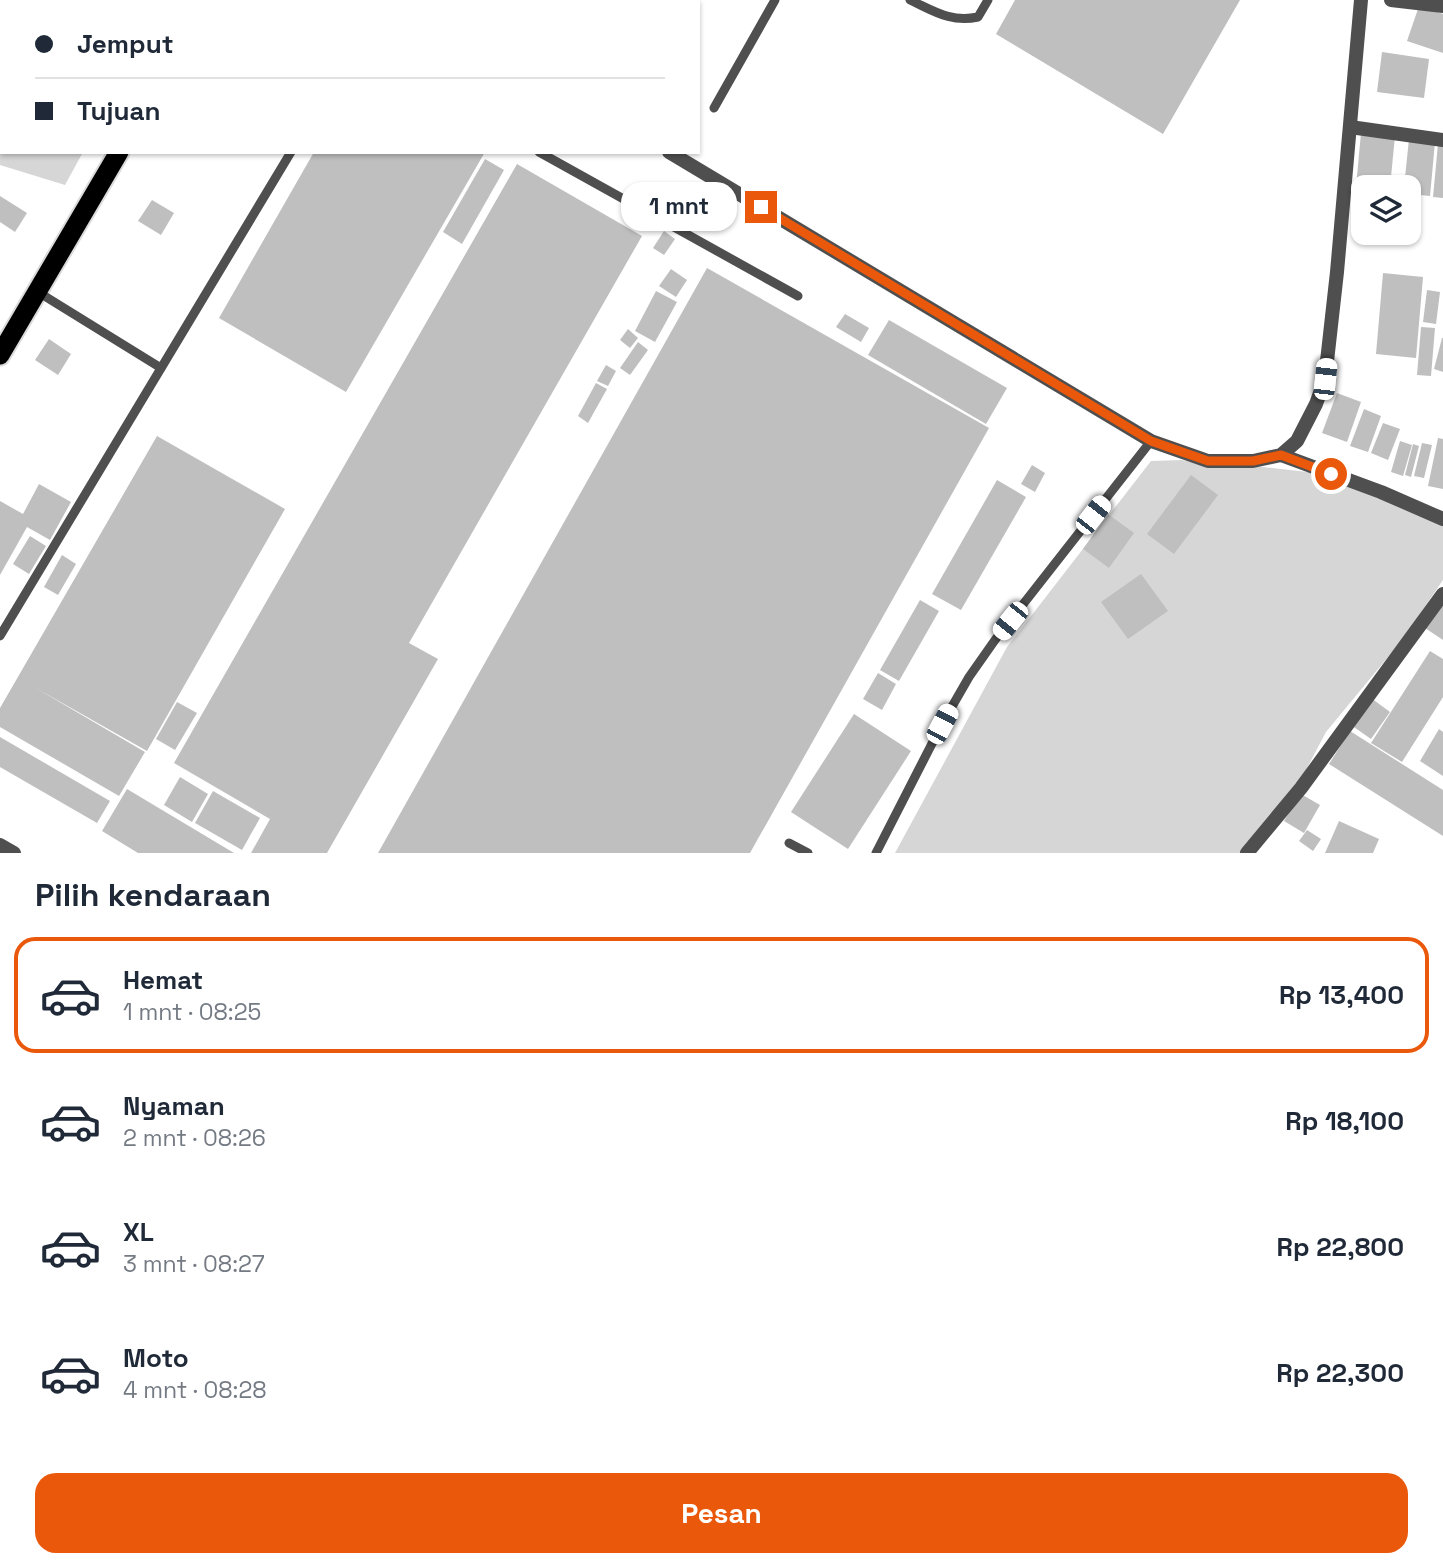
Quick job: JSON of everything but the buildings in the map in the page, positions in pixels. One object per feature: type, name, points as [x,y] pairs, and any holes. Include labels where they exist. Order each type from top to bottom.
[{"type":"highway","points":[[0,355],[118,154]]},
{"type":"street","points":[[672,154],[1151,441],[1208,461],[1253,461],[1281,455],[1297,441],[1325,379],[1361,0]]},
{"type":"street","points":[[1391,0],[1443,6]]},
{"type":"street","points":[[1350,127],[1443,140]]},
{"type":"street","points":[[1281,455],[1381,492],[1443,519]]},
{"type":"street","points":[[1247,853],[1301,788],[1443,594]]},
{"type":"street","points":[[0,845],[13,853]]},
{"type":"lane","points":[[714,108],[775,0]]},
{"type":"lane","points":[[909,0],[948,18],[963,20],[978,17],[988,0]]},
{"type":"lane","points":[[0,636],[290,154]]},
{"type":"lane","points":[[543,154],[798,296]]},
{"type":"lane","points":[[38,292],[161,368]]},
{"type":"lane","points":[[876,853],[969,677],[1151,441]]},
{"type":"lane","points":[[789,843],[808,853]]},
{"type":"shaded area","points":[[0,154],[82,154],[65,185],[0,165]]},
{"type":"shaded area","points":[[1182,460],[1211,467],[1254,466],[1352,477],[1443,519],[1443,580],[1402,640],[1326,732],[1299,783],[1242,853],[895,853],[1007,647],[1151,461]]},
{"type":"route","points":[[761,207],[1151,441],[1208,461],[1253,461],[1281,455],[1331,474]]}]
